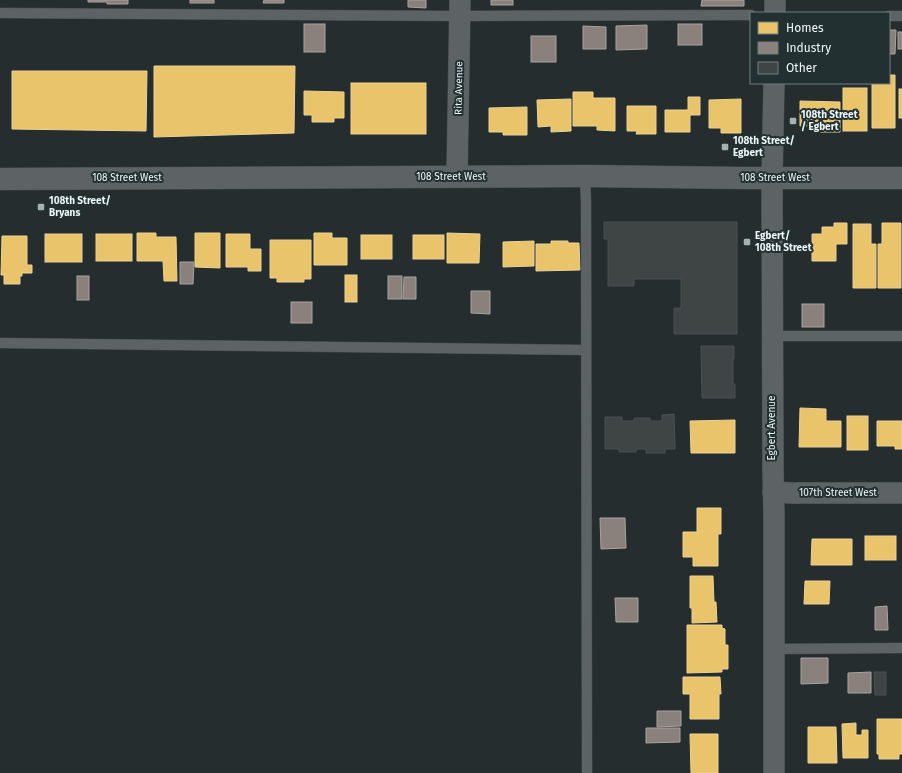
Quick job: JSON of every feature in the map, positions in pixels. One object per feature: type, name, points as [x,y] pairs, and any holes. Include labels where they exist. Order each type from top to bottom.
[{"type":"street","points":[[775,0],[775,12]]},
{"type":"street","name":"Rita Avenue","points":[[457,177],[460,8]]},
{"type":"street","name":"Egbert Avenue","points":[[774,84],[772,178],[772,336],[774,773]]},
{"type":"street","name":"108 Street West","points":[[0,178],[585,176],[902,178]]},
{"type":"street","name":"107th Street West","points":[[773,492],[902,493]]},
{"type":"lane","points":[[0,13],[460,8],[750,15]]},
{"type":"lane","points":[[890,16],[902,16]]},
{"type":"lane","points":[[585,176],[587,773]]},
{"type":"lane","points":[[772,336],[902,336]]},
{"type":"lane","points":[[0,343],[586,350]]},
{"type":"lane","points":[[774,649],[902,648]]},
{"type":"building: Homes","points":[[154,66],[295,66],[294,133],[154,137]]},
{"type":"building: Homes","points":[[12,71],[147,71],[146,131],[12,129]]},
{"type":"building: Homes","points":[[890,75],[895,75],[895,128],[872,128],[872,84],[890,84]]},
{"type":"building: Homes","points":[[351,83],[426,83],[426,134],[351,134]]},
{"type":"building: Homes","points":[[843,88],[867,88],[867,131],[843,131]]},
{"type":"building: Homes","points":[[899,89],[902,89],[902,118],[899,118]]},
{"type":"building: Homes","points":[[304,91],[344,92],[344,118],[334,118],[334,122],[312,122],[312,115],[304,115]]},
{"type":"building: Homes","points":[[573,92],[593,92],[593,98],[615,98],[615,131],[597,130],[597,126],[573,126]]},
{"type":"building: Homes","points":[[688,97],[700,97],[700,115],[690,115],[690,132],[665,132],[665,110],[688,110]]},
{"type":"building: Homes","points":[[571,99],[571,131],[551,132],[551,126],[538,127],[537,100]]},
{"type":"building: Homes","points":[[741,99],[741,133],[721,133],[721,128],[709,128],[709,100]]},
{"type":"building: Homes","points":[[800,101],[840,102],[840,132],[818,132],[818,126],[800,126]]},
{"type":"building: Homes","points":[[627,106],[656,106],[656,134],[636,134],[637,131],[627,131]]},
{"type":"building: Homes","points":[[527,107],[527,135],[503,135],[503,132],[489,132],[489,108]]},
{"type":"building: Homes","points":[[834,223],[847,223],[847,244],[836,244],[836,261],[812,261],[812,234],[822,234],[822,227],[834,227]]},
{"type":"building: Homes","points":[[882,223],[901,223],[901,288],[878,288],[878,244],[882,244]]},
{"type":"building: Homes","points":[[853,224],[871,224],[871,244],[876,244],[876,288],[853,288]]},
{"type":"building: Homes","points":[[137,233],[156,233],[156,237],[176,237],[177,281],[164,281],[163,261],[137,261]]},
{"type":"building: Homes","points":[[195,233],[220,233],[220,268],[195,267]]},
{"type":"building: Homes","points":[[314,233],[332,233],[332,238],[347,238],[347,265],[314,265]]},
{"type":"building: Homes","points":[[447,233],[480,234],[479,263],[447,263]]},
{"type":"building: Homes","points":[[45,234],[82,234],[82,262],[45,262]]},
{"type":"building: Homes","points":[[96,234],[132,234],[132,261],[96,261]]},
{"type":"building: Homes","points":[[226,234],[250,234],[250,249],[261,249],[261,271],[248,271],[248,267],[226,267]]},
{"type":"building: Homes","points":[[361,235],[392,235],[392,259],[361,259]]},
{"type":"building: Homes","points":[[413,235],[444,235],[444,259],[413,259]]},
{"type":"building: Homes","points":[[2,236],[27,236],[27,265],[32,265],[32,273],[22,273],[22,276],[20,276],[20,284],[4,284],[4,275],[1,275]]},
{"type":"building: Homes","points":[[270,240],[311,240],[311,279],[304,279],[304,282],[277,282],[277,278],[270,278]]},
{"type":"building: Homes","points":[[534,241],[534,266],[503,267],[503,242]]},
{"type":"building: Homes","points":[[551,241],[568,241],[568,243],[579,243],[580,270],[536,271],[536,244],[551,244]]},
{"type":"building: Homes","points":[[345,275],[357,275],[357,302],[345,302]]},
{"type":"building: Homes","points":[[800,408],[826,409],[826,421],[841,421],[841,447],[799,447]]},
{"type":"building: Homes","points":[[847,416],[868,416],[868,450],[847,450]]},
{"type":"building: Homes","points":[[735,420],[735,453],[691,453],[690,421]]},
{"type":"building: Homes","points":[[877,421],[902,421],[902,449],[895,449],[895,446],[877,446]]},
{"type":"building: Homes","points":[[697,508],[721,508],[721,534],[718,534],[718,566],[693,566],[693,557],[683,557],[683,532],[697,532]]},
{"type":"building: Homes","points":[[865,536],[896,536],[896,560],[865,560]]},
{"type":"building: Homes","points":[[812,539],[852,539],[852,565],[811,565]]},
{"type":"building: Homes","points":[[690,576],[713,576],[714,602],[716,602],[717,622],[692,623],[692,608],[690,608]]},
{"type":"building: Homes","points":[[805,581],[830,581],[829,604],[804,604]]},
{"type":"building: Homes","points":[[687,625],[722,625],[722,628],[725,629],[725,645],[728,645],[728,669],[722,669],[722,672],[687,673]]},
{"type":"building: Homes","points":[[683,677],[720,677],[721,694],[719,694],[719,719],[690,719],[690,694],[683,694]]},
{"type":"building: Homes","points":[[877,719],[902,719],[902,754],[899,754],[899,759],[879,759],[879,754],[877,754]]},
{"type":"building: Homes","points":[[856,723],[856,735],[862,735],[862,730],[868,730],[868,758],[843,758],[842,724]]},
{"type":"building: Homes","points":[[808,727],[836,727],[837,763],[808,763]]},
{"type":"building: Homes","points":[[690,734],[718,734],[718,773],[691,773]]},
{"type":"building: Industry","points":[[88,0],[128,0],[128,4],[107,4],[107,2],[88,2]]},
{"type":"building: Industry","points":[[190,0],[214,0],[214,3],[190,3]]},
{"type":"building: Industry","points":[[264,0],[284,0],[284,3],[263,3]]},
{"type":"building: Industry","points":[[408,0],[426,0],[426,8],[408,7]]},
{"type":"building: Industry","points":[[491,0],[513,0],[513,5],[491,5]]},
{"type":"building: Industry","points":[[702,0],[744,0],[744,6],[701,6]]},
{"type":"building: Industry","points":[[304,24],[325,24],[325,52],[304,52]]},
{"type":"building: Industry","points":[[678,24],[702,24],[702,45],[678,45]]},
{"type":"building: Industry","points":[[647,25],[647,49],[616,50],[616,26]]},
{"type":"building: Industry","points":[[583,26],[606,27],[606,49],[583,49]]},
{"type":"building: Industry","points":[[890,30],[896,30],[895,54],[890,54]]},
{"type":"building: Industry","points":[[898,32],[902,32],[902,49],[898,49]]},
{"type":"building: Industry","points":[[531,36],[556,36],[556,62],[531,62]]},
{"type":"building: Industry","points":[[180,262],[194,262],[193,284],[180,284]]},
{"type":"building: Industry","points":[[77,276],[89,276],[89,300],[77,300]]},
{"type":"building: Industry","points":[[388,276],[402,276],[402,299],[388,299]]},
{"type":"building: Industry","points":[[404,277],[416,277],[416,299],[403,299]]},
{"type":"building: Industry","points":[[471,291],[490,291],[490,314],[471,313]]},
{"type":"building: Industry","points":[[291,302],[312,302],[312,323],[291,323]]},
{"type":"building: Industry","points":[[802,304],[824,304],[824,327],[802,327]]},
{"type":"building: Industry","points":[[600,518],[625,518],[626,548],[601,549]]},
{"type":"building: Industry","points":[[615,598],[638,598],[638,622],[616,622]]},
{"type":"building: Industry","points":[[887,606],[888,630],[875,630],[875,607]]},
{"type":"building: Industry","points":[[801,658],[828,658],[828,683],[801,684]]},
{"type":"building: Industry","points":[[871,672],[871,693],[848,693],[848,673]]},
{"type":"building: Industry","points":[[657,711],[681,711],[681,726],[657,727]]},
{"type":"building: Industry","points":[[646,728],[680,728],[680,742],[646,743]]},
{"type":"building: Other","points":[[604,222],[737,222],[737,334],[674,334],[674,308],[681,308],[681,279],[634,279],[634,286],[608,286],[608,239],[604,239]]},
{"type":"building: Other","points":[[701,346],[734,346],[733,384],[735,384],[735,398],[702,398]]},
{"type":"building: Other","points":[[674,414],[675,449],[665,449],[665,453],[646,453],[646,449],[636,449],[636,452],[619,452],[619,449],[605,449],[605,417],[622,417],[622,421],[634,421],[634,418],[650,418],[650,421],[662,421],[662,415]]},
{"type":"building: Other","points":[[874,672],[886,672],[886,695],[875,695]]},
{"type":"place","name":"108th Street / Egbert","points":[[793,121]]},
{"type":"place","name":"108th Street/ Egbert","points":[[725,147]]},
{"type":"place","name":"108th Street/ Bryans","points":[[41,207]]},
{"type":"place","name":"Egbert/ 108th Street","points":[[747,242]]}]
